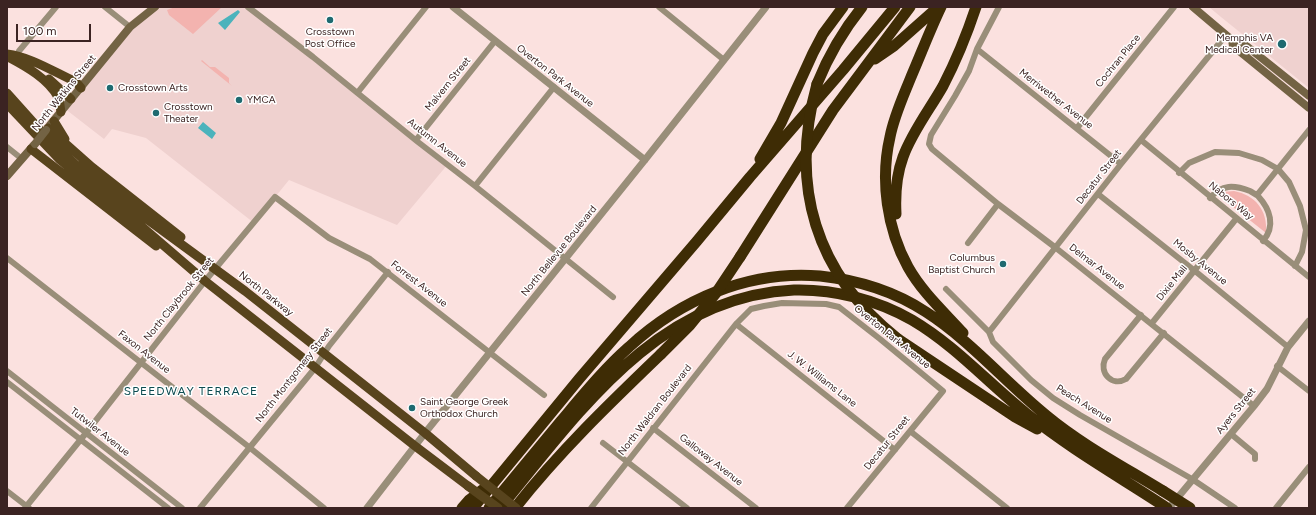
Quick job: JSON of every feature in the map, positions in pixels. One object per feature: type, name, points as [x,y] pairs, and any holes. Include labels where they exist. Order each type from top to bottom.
[{"type":"highway","points":[[750,177],[781,123],[823,34],[843,7]]},
{"type":"highway","points":[[853,7],[839,26],[817,84],[810,114],[806,144],[807,184],[814,219],[827,253],[845,285],[870,315],[898,339],[1015,417],[1067,445],[1168,508]]},
{"type":"highway","points":[[834,41],[862,7]]},
{"type":"highway","points":[[473,508],[579,379],[895,7]]},
{"type":"highway","points":[[516,508],[573,442],[611,402],[662,354],[690,325],[761,227],[833,110],[910,7]]},
{"type":"highway","points":[[866,65],[894,46],[940,7]]},
{"type":"highway","points":[[940,7],[896,115],[887,153],[886,186],[892,225],[897,243],[909,268],[925,290],[1007,382]]},
{"type":"highway","points":[[897,243],[895,196],[903,159],[910,141],[943,85],[966,35],[976,7]]},
{"type":"highway","points":[[489,508],[601,374],[630,346],[664,318],[712,293],[733,285],[785,276],[813,276],[852,281],[879,289],[916,306],[962,339],[1007,382],[1062,428],[1190,508]]},
{"type":"highway","points":[[499,508],[586,405],[621,369],[649,345],[676,326],[718,305],[739,298],[781,291],[818,290],[839,293],[880,305],[912,320],[954,349],[1024,412],[1067,445]]},
{"type":"highway","points":[[462,508],[469,500],[500,474]]},
{"type":"main road","name":"North Watkins Street","points":[[7,176],[130,27],[155,7]]},
{"type":"main road","points":[[1193,7],[1229,37],[1239,40],[1309,96]]},
{"type":"main road","points":[[1229,37],[1233,46],[1309,108]]},
{"type":"main road","points":[[13,60],[34,62],[76,82],[81,88]]},
{"type":"main road","points":[[13,60],[41,73],[71,99]]},
{"type":"main road","points":[[13,60],[43,79],[52,88],[58,98],[61,112]]},
{"type":"main road","name":"North Parkway","points":[[7,93],[50,141],[75,164],[140,214],[216,269],[425,433],[516,508]]},
{"type":"main road","points":[[7,104],[58,159],[141,226],[205,281],[415,446],[499,508]]},
{"type":"main road","points":[[49,126],[92,167],[183,239],[216,269]]},
{"type":"main road","points":[[33,146],[144,238],[205,281]]},
{"type":"street","points":[[13,60],[56,7]]},
{"type":"street","points":[[105,7],[130,27]]},
{"type":"street","name":"Autumn Avenue","points":[[248,7],[358,92],[613,297]]},
{"type":"street","points":[[358,92],[426,7]]},
{"type":"street","name":"Overton Park Avenue","points":[[453,7],[645,160]]},
{"type":"street","points":[[659,7],[724,60]]},
{"type":"street","name":"North Bellevue Boulevard","points":[[367,508],[425,433],[566,259],[766,7]]},
{"type":"street","points":[[977,49],[999,7]]},
{"type":"street","name":"Cochran Place","points":[[1077,128],[1174,7]]},
{"type":"street","name":"Decatur Street","points":[[989,332],[1121,164],[1229,37]]},
{"type":"street","name":"Malvern Street","points":[[416,140],[495,41]]},
{"type":"street","name":"Merriwether Avenue","points":[[977,49],[1121,164]]},
{"type":"street","name":"Delmar Avenue","points":[[977,49],[969,71],[931,136],[929,144],[932,149],[998,204],[1141,314],[1254,406]]},
{"type":"street","points":[[475,186],[554,87]]},
{"type":"street","points":[[1257,195],[1309,130]]},
{"type":"street","name":"Nabors Way","points":[[1141,140],[1179,173],[1309,277]]},
{"type":"street","points":[[7,147],[22,159]]},
{"type":"street","points":[[1179,173],[1189,163],[1215,152],[1239,153],[1262,160],[1278,169],[1289,182],[1300,206],[1306,230],[1302,252],[1295,266]]},
{"type":"street","points":[[1210,198],[1220,189],[1227,187],[1244,189],[1257,195],[1267,209],[1271,219],[1271,227],[1268,235],[1263,240]]},
{"type":"street","name":"Mosby Avenue","points":[[1098,194],[1195,270],[1288,347]]},
{"type":"street","name":"North Claybrook Street","points":[[27,507],[205,281],[275,197]]},
{"type":"street","name":"Forrest Avenue","points":[[275,197],[329,238],[370,259],[388,272],[544,395]]},
{"type":"street","points":[[968,243],[998,204]]},
{"type":"street","name":"Dixie Mall","points":[[1152,323],[1236,219]]},
{"type":"street","name":"Faxon Avenue","points":[[7,258],[249,447],[324,508]]},
{"type":"street","name":"North Montgomery Street","points":[[200,508],[315,368],[324,354],[388,272]]},
{"type":"street","name":"Peach Avenue","points":[[946,289],[989,332],[993,342],[1031,380],[1052,398],[1192,479],[1234,508]]},
{"type":"street","name":"Overton Park Avenue","points":[[736,324],[751,309],[782,303],[826,304],[839,307],[943,391]]},
{"type":"street","points":[[1141,314],[1105,359],[1103,366],[1104,372],[1108,377],[1119,382],[1126,379],[1164,333]]},
{"type":"street","name":"Ayers Street","points":[[1168,508],[1267,389],[1277,366],[1288,347],[1309,321]]},
{"type":"street","name":"North Waldran Boulevard","points":[[591,508],[736,324]]},
{"type":"street","name":"J. W. Williams Lane","points":[[736,324],[895,450]]},
{"type":"street","points":[[1277,366],[1309,391]]},
{"type":"street","name":"Tutwiler Avenue","points":[[7,371],[182,508]]},
{"type":"street","name":"Tutwiler Avenue","points":[[7,382],[168,508]]},
{"type":"street","name":"Decatur Street","points":[[847,508],[943,391]]},
{"type":"street","name":"Galloway Avenue","points":[[653,428],[756,508]]},
{"type":"street","points":[[910,431],[1007,508]]},
{"type":"street","points":[[1231,434],[1255,454],[1255,459]]},
{"type":"street","points":[[603,442],[687,508]]},
{"type":"street","points":[[1276,508],[1309,467]]},
{"type":"street","points":[[7,491],[27,507]]},
{"type":"shaded area","points":[[155,7],[248,7],[448,164],[397,225],[289,180],[254,223],[146,138],[112,129],[104,139],[64,108],[130,27]]},
{"type":"shaded area","points":[[175,7],[222,7],[193,34],[169,15],[167,10]]},
{"type":"shaded area","name":"Memphis VA Medical Center","points":[[1209,7],[1309,7],[1309,88],[1221,17]]},
{"type":"shaded area","points":[[202,60],[210,67],[215,67],[229,78],[229,83],[232,86],[201,61]]},
{"type":"shaded area","points":[[1234,191],[1248,196],[1259,205],[1265,217],[1266,233],[1218,195],[1223,192]]},
{"type":"water","points":[[238,10],[240,12],[225,30],[218,23]]},
{"type":"water","points":[[203,122],[216,133],[212,139],[198,128]]},
{"type":"place","name":"Crosstown Post Office","points":[[330,20]]},
{"type":"place","name":"Memphis VA Medical Center","points":[[1282,44]]},
{"type":"place","name":"Crosstown Arts","points":[[110,88]]},
{"type":"place","name":"YMCA","points":[[239,100]]},
{"type":"place","name":"Crosstown Theater","points":[[156,113]]},
{"type":"place","name":"Columbus Baptist Church","points":[[1003,264]]},
{"type":"place","name":"Saint George Greek Orthodox Church","points":[[412,408]]},
{"type":"district","name":"SPEEDWAY TERRACE","points":[[191,391]]}]
